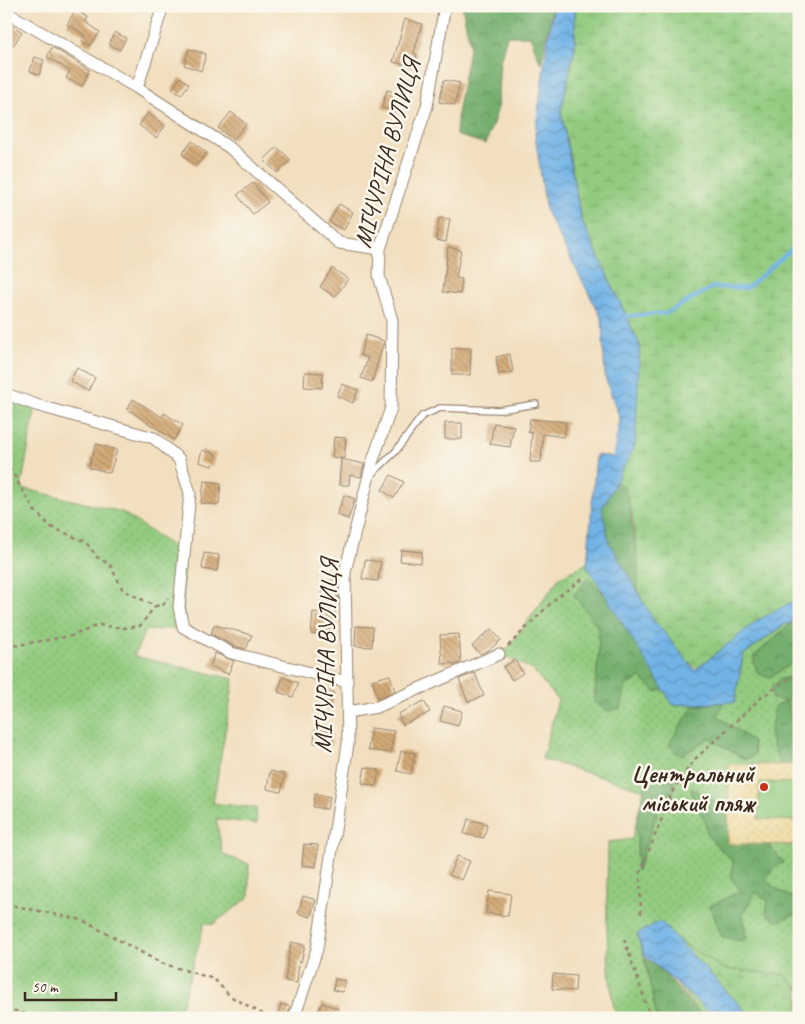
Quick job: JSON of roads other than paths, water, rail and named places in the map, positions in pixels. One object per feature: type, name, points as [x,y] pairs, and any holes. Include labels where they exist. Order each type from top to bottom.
[{"type":"street","points":[[137,88],[163,6]]},
{"type":"street","name":"МІЧУРІНА ВУЛИЦЯ","points":[[294,1018],[317,949],[348,744],[345,572],[368,478],[391,408],[392,320],[379,276],[380,249],[427,106],[445,6]]},
{"type":"street","points":[[6,12],[137,88],[230,148],[338,243],[380,249]]},
{"type":"street","points":[[6,394],[36,405],[154,438],[179,459],[190,493],[179,607],[183,627],[231,653],[347,682]]},
{"type":"street","points":[[348,712],[377,707],[500,654]]},
{"type":"lane","points":[[368,478],[396,451],[422,416],[440,408],[498,410],[536,404]]},
{"type":"water","points":[[554,6],[575,6],[575,47],[561,111],[581,219],[640,345],[635,445],[602,509],[609,542],[653,619],[695,670],[758,620],[799,598],[799,621],[785,624],[743,655],[735,702],[673,705],[587,566],[596,455],[613,457],[620,419],[605,377],[602,319],[546,211],[535,134]]},
{"type":"water","points":[[660,921],[752,1018],[716,1018],[644,955],[637,934]]},
{"type":"waterway","points":[[626,316],[667,313],[713,287],[747,288],[799,243]]},
{"type":"place","name":"Центральний міський пляж","points":[[764,787]]}]
